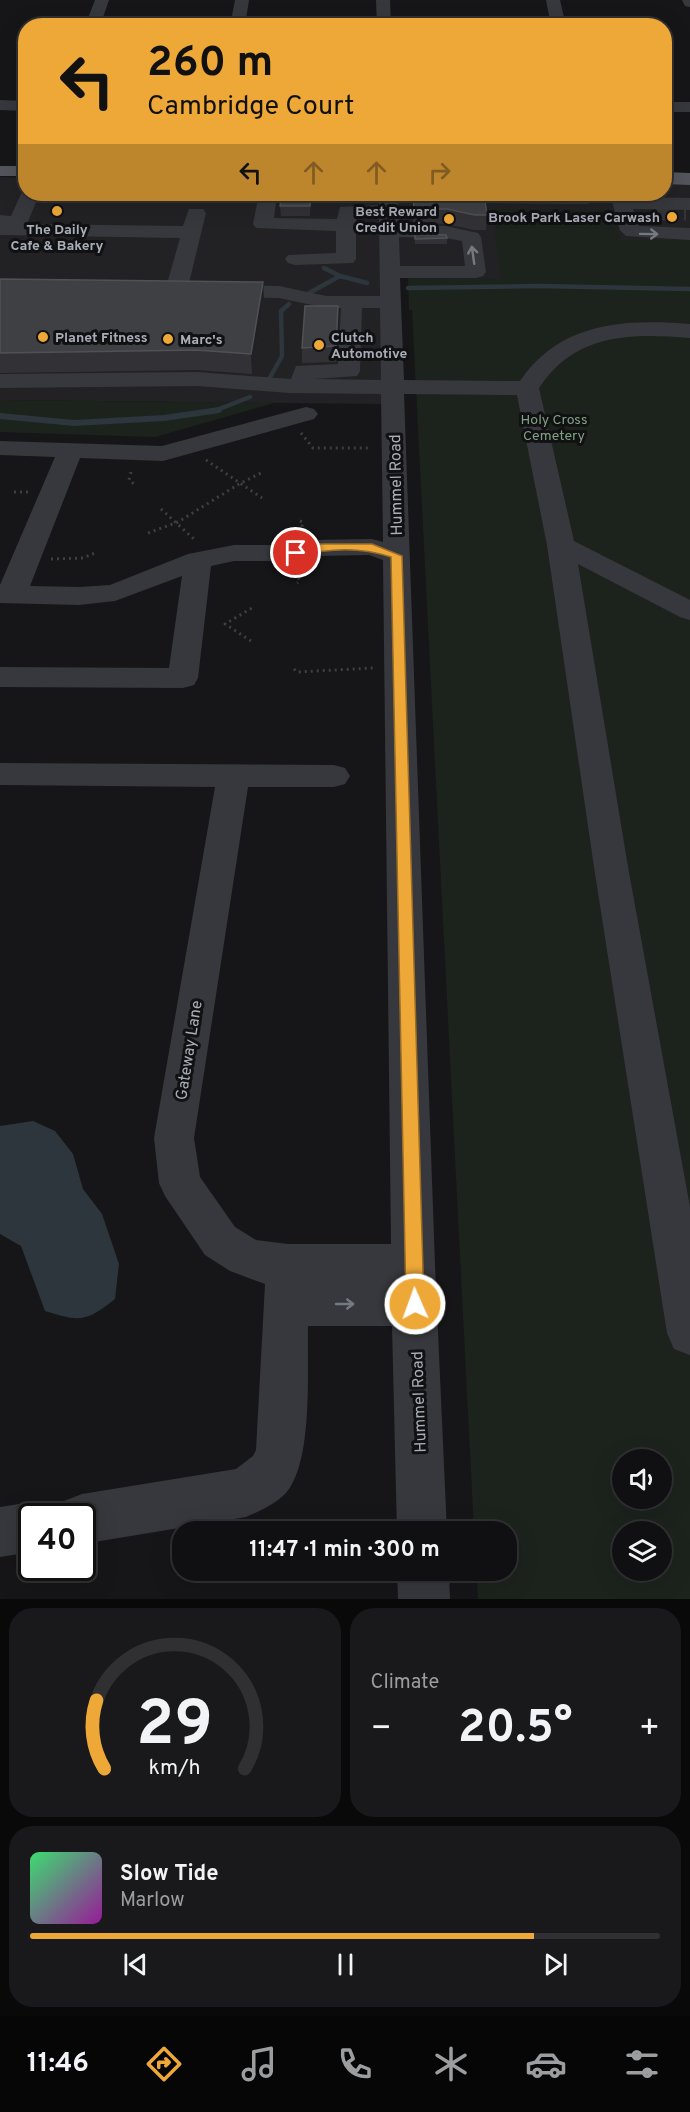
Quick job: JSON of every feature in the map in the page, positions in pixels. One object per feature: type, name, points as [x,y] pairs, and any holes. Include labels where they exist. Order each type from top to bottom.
[{"type":"main road","points":[[0,171],[18,171]]},
{"type":"main road","points":[[672,178],[690,179]]},
{"type":"street","points":[[95,18],[102,0]]},
{"type":"street","points":[[239,18],[242,0]]},
{"type":"street","points":[[383,0],[384,18]]},
{"type":"street","points":[[553,0],[557,18]]},
{"type":"street","points":[[0,105],[18,105]]},
{"type":"street","points":[[672,107],[690,107]]},
{"type":"street","points":[[0,221],[18,222],[27,201]]},
{"type":"street","points":[[199,201],[192,232],[165,291],[279,292],[320,301],[351,302],[422,277],[476,272],[471,237],[420,230],[347,210],[264,224],[267,201]]},
{"type":"street","points":[[420,230],[465,201]]},
{"type":"street","points":[[623,205],[689,211]]},
{"type":"street","points":[[623,205],[653,212]]},
{"type":"street","points":[[623,205],[630,230],[633,232],[690,234]]},
{"type":"street","points":[[295,259],[346,259],[347,210]]},
{"type":"street","points":[[0,229],[192,232]]},
{"type":"street","points":[[420,230],[422,277]]},
{"type":"street","name":"Hummel Road","points":[[420,230],[422,277],[392,386],[422,1521]]},
{"type":"street","points":[[302,386],[304,370],[349,371],[351,302]]},
{"type":"street","points":[[690,331],[633,329],[603,332],[578,341],[556,354],[532,378],[527,388],[561,544],[611,867],[690,1333]]},
{"type":"street","points":[[0,381],[212,379],[234,380],[270,387],[527,388]]},
{"type":"street","points":[[0,448],[163,454],[302,421]]},
{"type":"street","points":[[70,451],[6,594],[79,596],[116,593],[199,552],[296,553],[310,561],[373,563],[396,556]]},
{"type":"street","points":[[561,544],[690,611]]},
{"type":"street","points":[[0,677],[183,678],[199,552]]},
{"type":"street","points":[[0,774],[334,776]]},
{"type":"street","name":"Gateway Lane","points":[[232,776],[174,1138],[180,1183],[220,1241],[245,1257],[266,1263],[287,1284],[414,1285]]},
{"type":"street","points":[[96,1517],[246,1492],[271,1473],[280,1450],[287,1284]]},
{"type":"street","points":[[0,1532],[18,1529]]},
{"type":"street","points":[[423,1581],[424,1599]]},
{"type":"path","points":[[302,421],[313,448],[372,448]]},
{"type":"path","points":[[201,457],[262,498]]},
{"type":"path","points":[[132,466],[129,480],[134,484]]},
{"type":"path","points":[[148,533],[176,522],[263,472]]},
{"type":"path","points":[[14,492],[27,492]]},
{"type":"path","points":[[161,508],[176,522],[199,552]]},
{"type":"path","points":[[55,559],[83,558],[97,552]]},
{"type":"path","points":[[251,641],[222,624],[252,608]]},
{"type":"path","points":[[294,669],[297,672],[373,668]]},
{"type":"shaded area","points":[[0,177],[18,178],[18,201],[379,201],[386,404],[0,400]]},
{"type":"shaded area","points":[[672,180],[690,181],[690,240],[621,240],[493,209],[502,280],[395,278],[393,201],[672,201]]},
{"type":"shaded area","points":[[33,1121],[55,1131],[73,1154],[83,1189],[102,1214],[119,1264],[115,1299],[97,1312],[82,1318],[67,1317],[45,1311],[21,1246],[0,1234],[0,1126]]},
{"type":"green space","name":"Holy Cross Cemetery","points":[[492,209],[613,210],[621,240],[690,240],[690,1599],[478,1599],[477,1581],[517,1581],[517,1521],[473,1521],[412,310],[409,310],[408,278],[501,279]]},
{"type":"green space","points":[[0,400],[274,403],[155,437],[0,432]]},
{"type":"building","points":[[281,201],[310,201],[310,206],[280,206]]},
{"type":"building","points":[[413,201],[485,201],[487,215],[447,209],[414,209]]},
{"type":"building","points":[[415,234],[446,235],[447,238],[415,239]]},
{"type":"building","points":[[0,279],[263,282],[251,354],[196,350],[0,353]]},
{"type":"building","points":[[305,306],[338,306],[336,346],[302,348]]},
{"type":"waterway","points":[[324,268],[340,276]]},
{"type":"waterway","points":[[309,293],[340,276]]},
{"type":"waterway","points":[[340,276],[367,283]]},
{"type":"waterway","points":[[408,288],[540,286],[690,289]]},
{"type":"waterway","points":[[268,381],[282,356],[281,311],[289,304]]},
{"type":"waterway","points":[[215,411],[250,397]]},
{"type":"waterway","points":[[0,416],[74,423],[164,418],[215,411]]},
{"type":"tunnel","points":[[653,210],[686,210]]},
{"type":"place","name":"The Daily Cafe & Bakery","points":[[57,211]]},
{"type":"place","name":"Brook Park Laser Carwash","points":[[672,217]]},
{"type":"place","name":"Best Reward Credit Union","points":[[449,219]]},
{"type":"place","name":"Planet Fitness","points":[[43,337]]},
{"type":"place","name":"Marc's","points":[[168,339]]},
{"type":"place","name":"Clutch Automotive","points":[[319,345]]},
{"type":"route","points":[[296,553],[311,548],[372,547],[396,556],[415,1304]]}]
